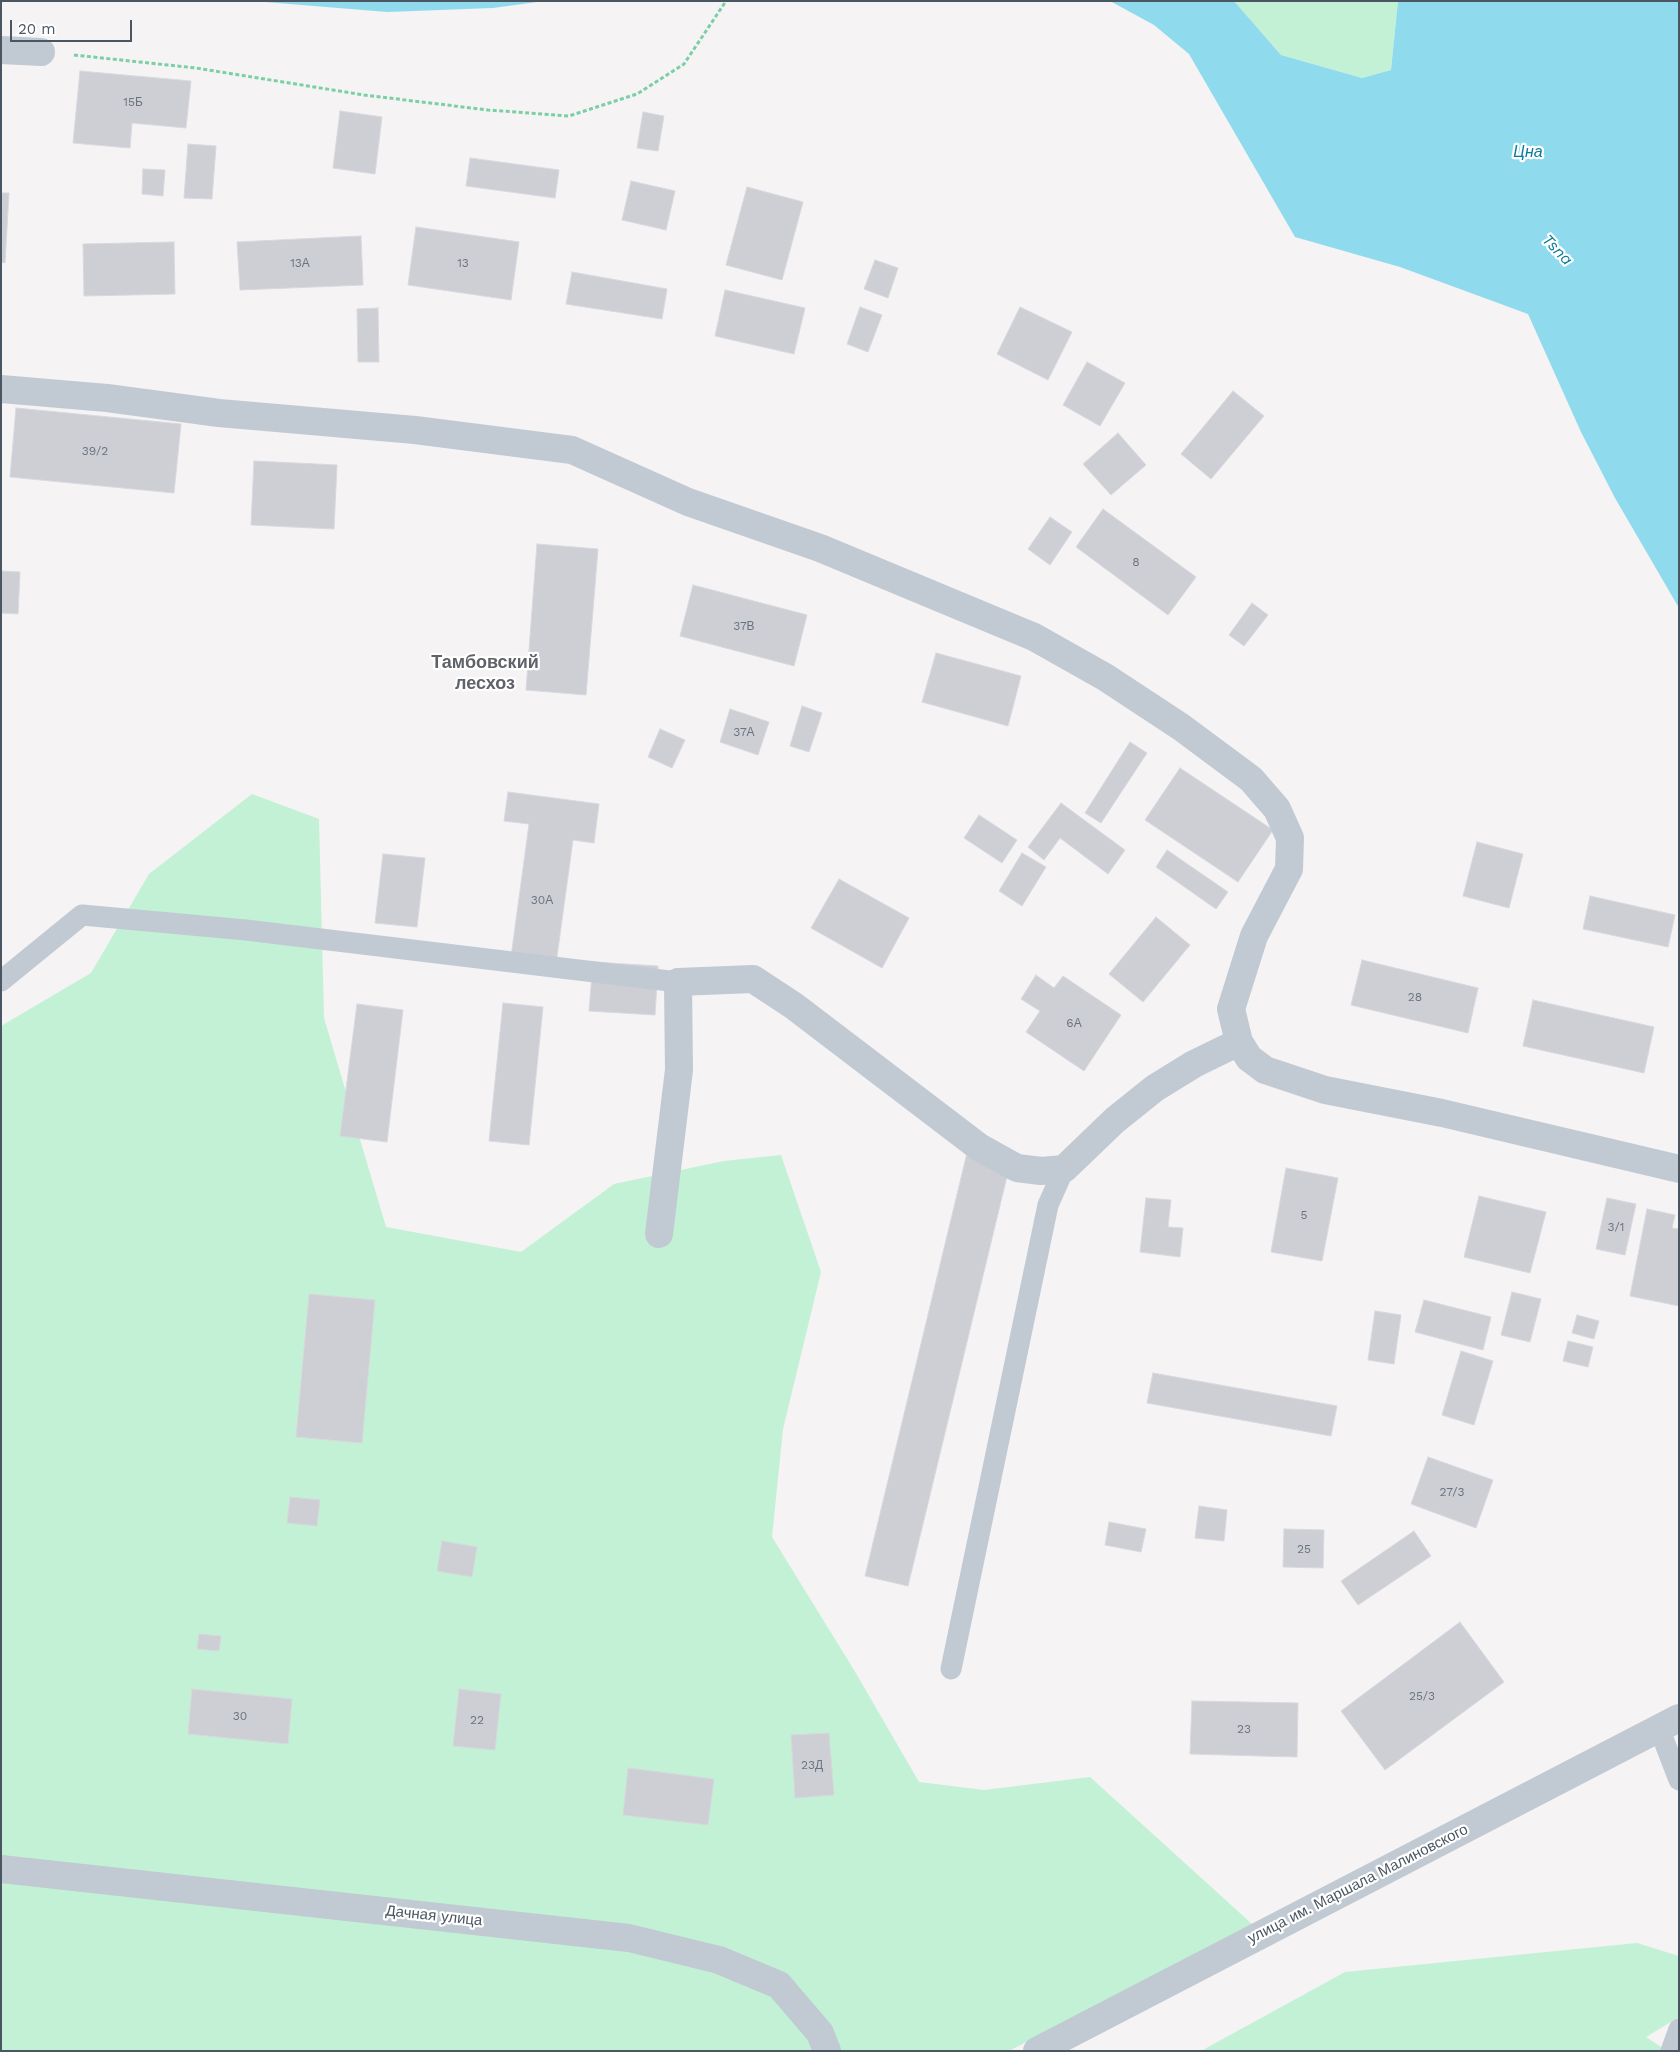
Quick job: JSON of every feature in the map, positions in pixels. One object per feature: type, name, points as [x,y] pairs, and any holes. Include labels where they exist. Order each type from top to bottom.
[{"type":"street","points":[[1,50],[41,52]]},
{"type":"street","points":[[1,389],[107,398],[219,413],[415,430],[572,450],[688,502],[820,548],[1034,637],[1105,677],[1181,727],[1251,779],[1277,810],[1290,838],[1289,869],[1254,936],[1231,1009],[1239,1042],[1249,1058],[1265,1070],[1325,1090],[1442,1113],[1679,1169]]},
{"type":"street","points":[[659,1234],[679,1070],[678,982],[753,979],[794,1006],[979,1147],[1017,1168],[1041,1171],[1064,1169],[1115,1120],[1155,1088],[1194,1064],[1239,1042]]},
{"type":"street","name":"улица им. Маршала Малиновского","points":[[1037,2051],[1669,1723]]},
{"type":"street","name":"Дачная улица","points":[[1,1869],[629,1938],[719,1960],[779,1985],[820,2033],[827,2051]]},
{"type":"lane","points":[[1,981],[82,915],[246,930],[678,982]]},
{"type":"lane","points":[[950,1669],[1048,1205],[1064,1169]]},
{"type":"lane","points":[[1669,1723],[1679,1780]]},
{"type":"lane","points":[[1671,2051],[1679,2029]]},
{"type":"path","points":[[41,52],[196,68],[374,96],[488,110],[569,116],[637,94],[684,64],[726,1]]},
{"type":"green space","points":[[1234,1],[1398,1],[1391,70],[1362,78],[1281,55]]},
{"type":"green space","points":[[252,794],[319,819],[324,1018],[386,1227],[521,1252],[614,1184],[724,1161],[781,1155],[821,1272],[783,1429],[772,1537],[854,1670],[919,1782],[984,1790],[1090,1777],[1252,1924],[1009,2051],[1,2051],[1,1026],[91,973],[149,874]]},
{"type":"green space","points":[[1637,1943],[1679,1956],[1679,2017],[1646,2037],[1667,2051],[1201,2051],[1345,1972]]},
{"type":"water","points":[[253,1],[545,1],[493,8],[387,12]]},
{"type":"water","name":"Цна","points":[[1110,1],[1234,1],[1281,55],[1362,78],[1391,70],[1398,1],[1679,1],[1679,608],[1615,498],[1581,432],[1528,314],[1400,267],[1295,237],[1189,54],[1154,25]]},
{"type":"building","points":[[80,71],[191,81],[186,128],[132,123],[130,148],[73,143]]},
{"type":"building","points":[[340,111],[382,117],[375,174],[333,168]]},
{"type":"building","points":[[643,112],[664,116],[658,151],[637,148]]},
{"type":"building","points":[[188,144],[216,146],[212,199],[184,198]]},
{"type":"building","points":[[470,158],[559,170],[555,198],[466,186]]},
{"type":"building","points":[[143,169],[165,170],[163,196],[142,194]]},
{"type":"building","points":[[631,181],[675,191],[666,230],[622,220]]},
{"type":"building","points":[[747,187],[803,202],[782,280],[726,265]]},
{"type":"building","points":[[1,193],[9,193],[5,263],[1,262]]},
{"type":"building","points":[[416,227],[519,242],[511,300],[408,285]]},
{"type":"building","points":[[361,236],[363,285],[240,290],[237,242]]},
{"type":"building","points":[[174,242],[175,294],[84,296],[83,244]]},
{"type":"building","points":[[875,260],[898,268],[888,298],[864,289]]},
{"type":"building","points":[[572,272],[667,289],[662,319],[566,304]]},
{"type":"building","points":[[725,290],[805,308],[794,354],[715,336]]},
{"type":"building","points":[[860,307],[882,315],[868,352],[847,344]]},
{"type":"building","points":[[1020,307],[1072,332],[1048,380],[997,354]]},
{"type":"building","points":[[378,308],[379,362],[358,362],[357,309]]},
{"type":"building","points":[[1087,362],[1125,383],[1100,426],[1063,405]]},
{"type":"building","points":[[1233,391],[1264,416],[1211,479],[1181,454]]},
{"type":"building","points":[[16,408],[181,424],[174,493],[10,477]]},
{"type":"building","points":[[1118,433],[1146,465],[1111,495],[1083,464]]},
{"type":"building","points":[[254,461],[337,465],[334,529],[251,525]]},
{"type":"building","points":[[1103,509],[1196,577],[1168,615],[1076,547]]},
{"type":"building","points":[[1050,517],[1072,532],[1050,565],[1028,549]]},
{"type":"building","points":[[537,544],[598,549],[586,695],[526,690]]},
{"type":"building","points":[[1,571],[20,572],[18,614],[1,613]]},
{"type":"building","points":[[693,585],[807,615],[794,666],[680,636]]},
{"type":"building","points":[[1252,603],[1268,615],[1244,646],[1229,635]]},
{"type":"building","points":[[936,653],[1021,676],[1008,726],[922,702]]},
{"type":"building","points":[[802,706],[822,713],[809,752],[790,746]]},
{"type":"building","points":[[730,709],[769,722],[758,755],[720,742]]},
{"type":"building","points":[[660,729],[685,740],[672,768],[648,757]]},
{"type":"building","points":[[1130,742],[1147,753],[1101,823],[1085,813]]},
{"type":"building","points":[[1180,768],[1273,830],[1238,882],[1145,820]]},
{"type":"building","points":[[508,792],[599,804],[594,843],[573,840],[556,964],[511,957],[529,824],[504,821]]},
{"type":"building","points":[[1061,803],[1125,850],[1108,874],[1060,838],[1044,860],[1028,847]]},
{"type":"building","points":[[979,815],[1017,840],[1002,863],[964,838]]},
{"type":"building","points":[[1477,842],[1523,854],[1509,908],[1463,896]]},
{"type":"building","points":[[1167,850],[1228,892],[1216,909],[1156,867]]},
{"type":"building","points":[[1022,853],[1046,867],[1022,906],[999,891]]},
{"type":"building","points":[[383,854],[425,858],[417,927],[375,923]]},
{"type":"building","points":[[839,879],[909,918],[882,968],[811,928]]},
{"type":"building","points":[[1590,896],[1675,915],[1668,947],[1583,929]]},
{"type":"building","points":[[1156,917],[1190,945],[1143,1002],[1109,974]]},
{"type":"building","points":[[1362,960],[1478,988],[1468,1033],[1351,1005]]},
{"type":"building","points":[[593,962],[658,966],[655,1015],[589,1011]]},
{"type":"building","points":[[1036,975],[1054,988],[1063,976],[1121,1015],[1084,1071],[1026,1032],[1040,1011],[1021,999]]},
{"type":"building","points":[[1533,1000],[1654,1027],[1644,1073],[1523,1046]]},
{"type":"building","points":[[503,1003],[543,1007],[529,1145],[489,1141]]},
{"type":"building","points":[[357,1004],[403,1010],[387,1142],[340,1136]]},
{"type":"building","points":[[967,1153],[1010,1164],[908,1586],[865,1576]]},
{"type":"building","points":[[1286,1168],[1338,1178],[1322,1261],[1271,1252]]},
{"type":"building","points":[[1479,1196],[1546,1212],[1530,1273],[1464,1257]]},
{"type":"building","points":[[1146,1198],[1171,1200],[1168,1227],[1183,1228],[1180,1257],[1140,1252]]},
{"type":"building","points":[[1607,1198],[1636,1204],[1625,1255],[1596,1249]]},
{"type":"building","points":[[1647,1209],[1675,1215],[1672,1228],[1679,1229],[1679,1306],[1630,1296]]},
{"type":"building","points":[[1512,1292],[1541,1299],[1530,1342],[1501,1335]]},
{"type":"building","points":[[309,1294],[375,1300],[362,1443],[296,1437]]},
{"type":"building","points":[[1424,1300],[1491,1317],[1483,1350],[1415,1332]]},
{"type":"building","points":[[1375,1311],[1401,1315],[1394,1364],[1368,1360]]},
{"type":"building","points":[[1577,1315],[1599,1321],[1594,1339],[1572,1333]]},
{"type":"building","points":[[1568,1341],[1593,1347],[1588,1367],[1563,1361]]},
{"type":"building","points":[[1461,1351],[1493,1361],[1474,1425],[1442,1415]]},
{"type":"building","points":[[1153,1373],[1337,1406],[1331,1436],[1147,1403]]},
{"type":"building","points":[[1428,1457],[1493,1480],[1476,1528],[1411,1504]]},
{"type":"building","points":[[290,1497],[320,1500],[317,1526],[287,1523]]},
{"type":"building","points":[[1199,1506],[1227,1510],[1224,1541],[1195,1538]]},
{"type":"building","points":[[1109,1522],[1146,1529],[1141,1552],[1105,1545]]},
{"type":"building","points":[[1284,1529],[1324,1530],[1323,1568],[1283,1567]]},
{"type":"building","points":[[1414,1531],[1431,1556],[1358,1605],[1341,1581]]},
{"type":"building","points":[[442,1541],[477,1547],[472,1577],[437,1571]]},
{"type":"building","points":[[1460,1622],[1504,1682],[1385,1770],[1341,1711]]},
{"type":"building","points":[[199,1634],[221,1636],[219,1651],[197,1649]]},
{"type":"building","points":[[192,1689],[292,1699],[288,1744],[188,1734]]},
{"type":"building","points":[[459,1689],[501,1694],[495,1750],[453,1746]]},
{"type":"building","points":[[1192,1701],[1298,1703],[1297,1757],[1190,1754]]},
{"type":"building","points":[[829,1733],[834,1795],[795,1798],[791,1735]]},
{"type":"building","points":[[628,1768],[714,1779],[708,1825],[623,1815]]},
{"type":"district","name":"Тамбовский лесхоз","points":[[485,673]]},
{"type":"water label","name":"Tsna","points":[[1557,250]]}]
